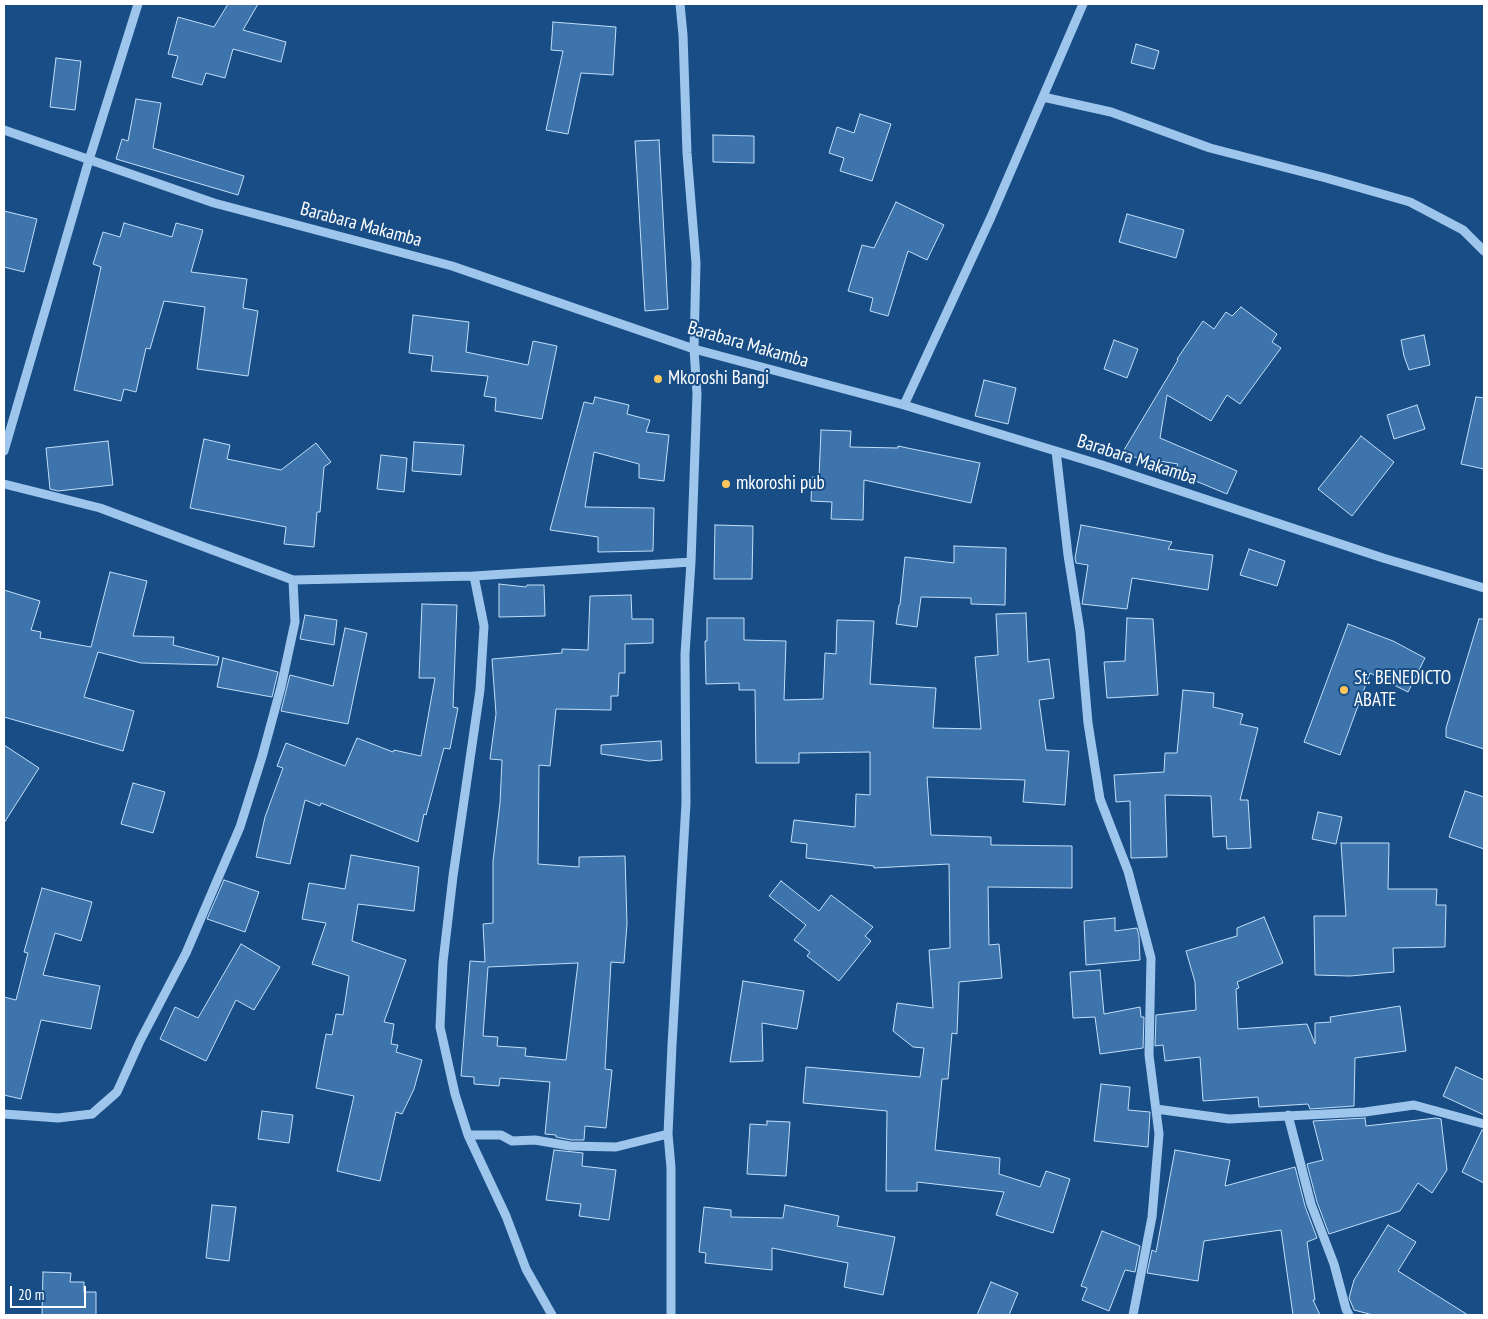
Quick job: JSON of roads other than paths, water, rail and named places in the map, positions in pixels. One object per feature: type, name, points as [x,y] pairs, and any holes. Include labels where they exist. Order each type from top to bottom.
[{"type":"street","points":[[4,452],[89,160],[138,4]]},
{"type":"street","points":[[671,1315],[671,1168],[668,1134],[686,803],[685,654],[691,562],[697,394],[694,349],[696,263],[687,153],[683,35],[680,4]]},
{"type":"street","points":[[904,406],[991,218],[1082,4]]},
{"type":"street","points":[[1043,97],[1111,112],[1210,148],[1410,202],[1464,230],[1484,251]]},
{"type":"street","name":"Barabara Makamba","points":[[4,130],[214,203],[452,266],[694,349],[904,406],[1056,451],[1383,558],[1484,588]]},
{"type":"street","points":[[1056,451],[1068,555],[1080,631],[1088,723],[1100,799],[1128,871],[1151,958],[1149,1055],[1159,1134],[1152,1217],[1133,1315]]},
{"type":"street","points":[[4,484],[100,508],[293,580],[474,576],[691,562]]},
{"type":"street","points":[[474,576],[484,626],[480,690],[452,876],[443,962],[440,1028],[455,1094],[468,1135],[506,1216],[526,1268],[552,1315]]},
{"type":"street","points":[[4,1114],[58,1118],[92,1114],[117,1092],[140,1041],[186,953],[240,827],[274,713],[295,622],[293,580]]},
{"type":"street","points":[[1156,1110],[1228,1120],[1365,1112],[1414,1104],[1484,1124]]},
{"type":"street","points":[[1288,1115],[1311,1204],[1334,1264],[1349,1315]]},
{"type":"street","points":[[468,1135],[501,1135],[512,1141],[535,1140],[570,1146],[616,1147],[668,1134]]},
{"type":"place","name":"Mkoroshi Bangi","points":[[658,379]]},
{"type":"place","name":"mkoroshi pub","points":[[726,484]]},
{"type":"place","name":"St. BENEDICTO ABATE","points":[[1344,690]]}]
